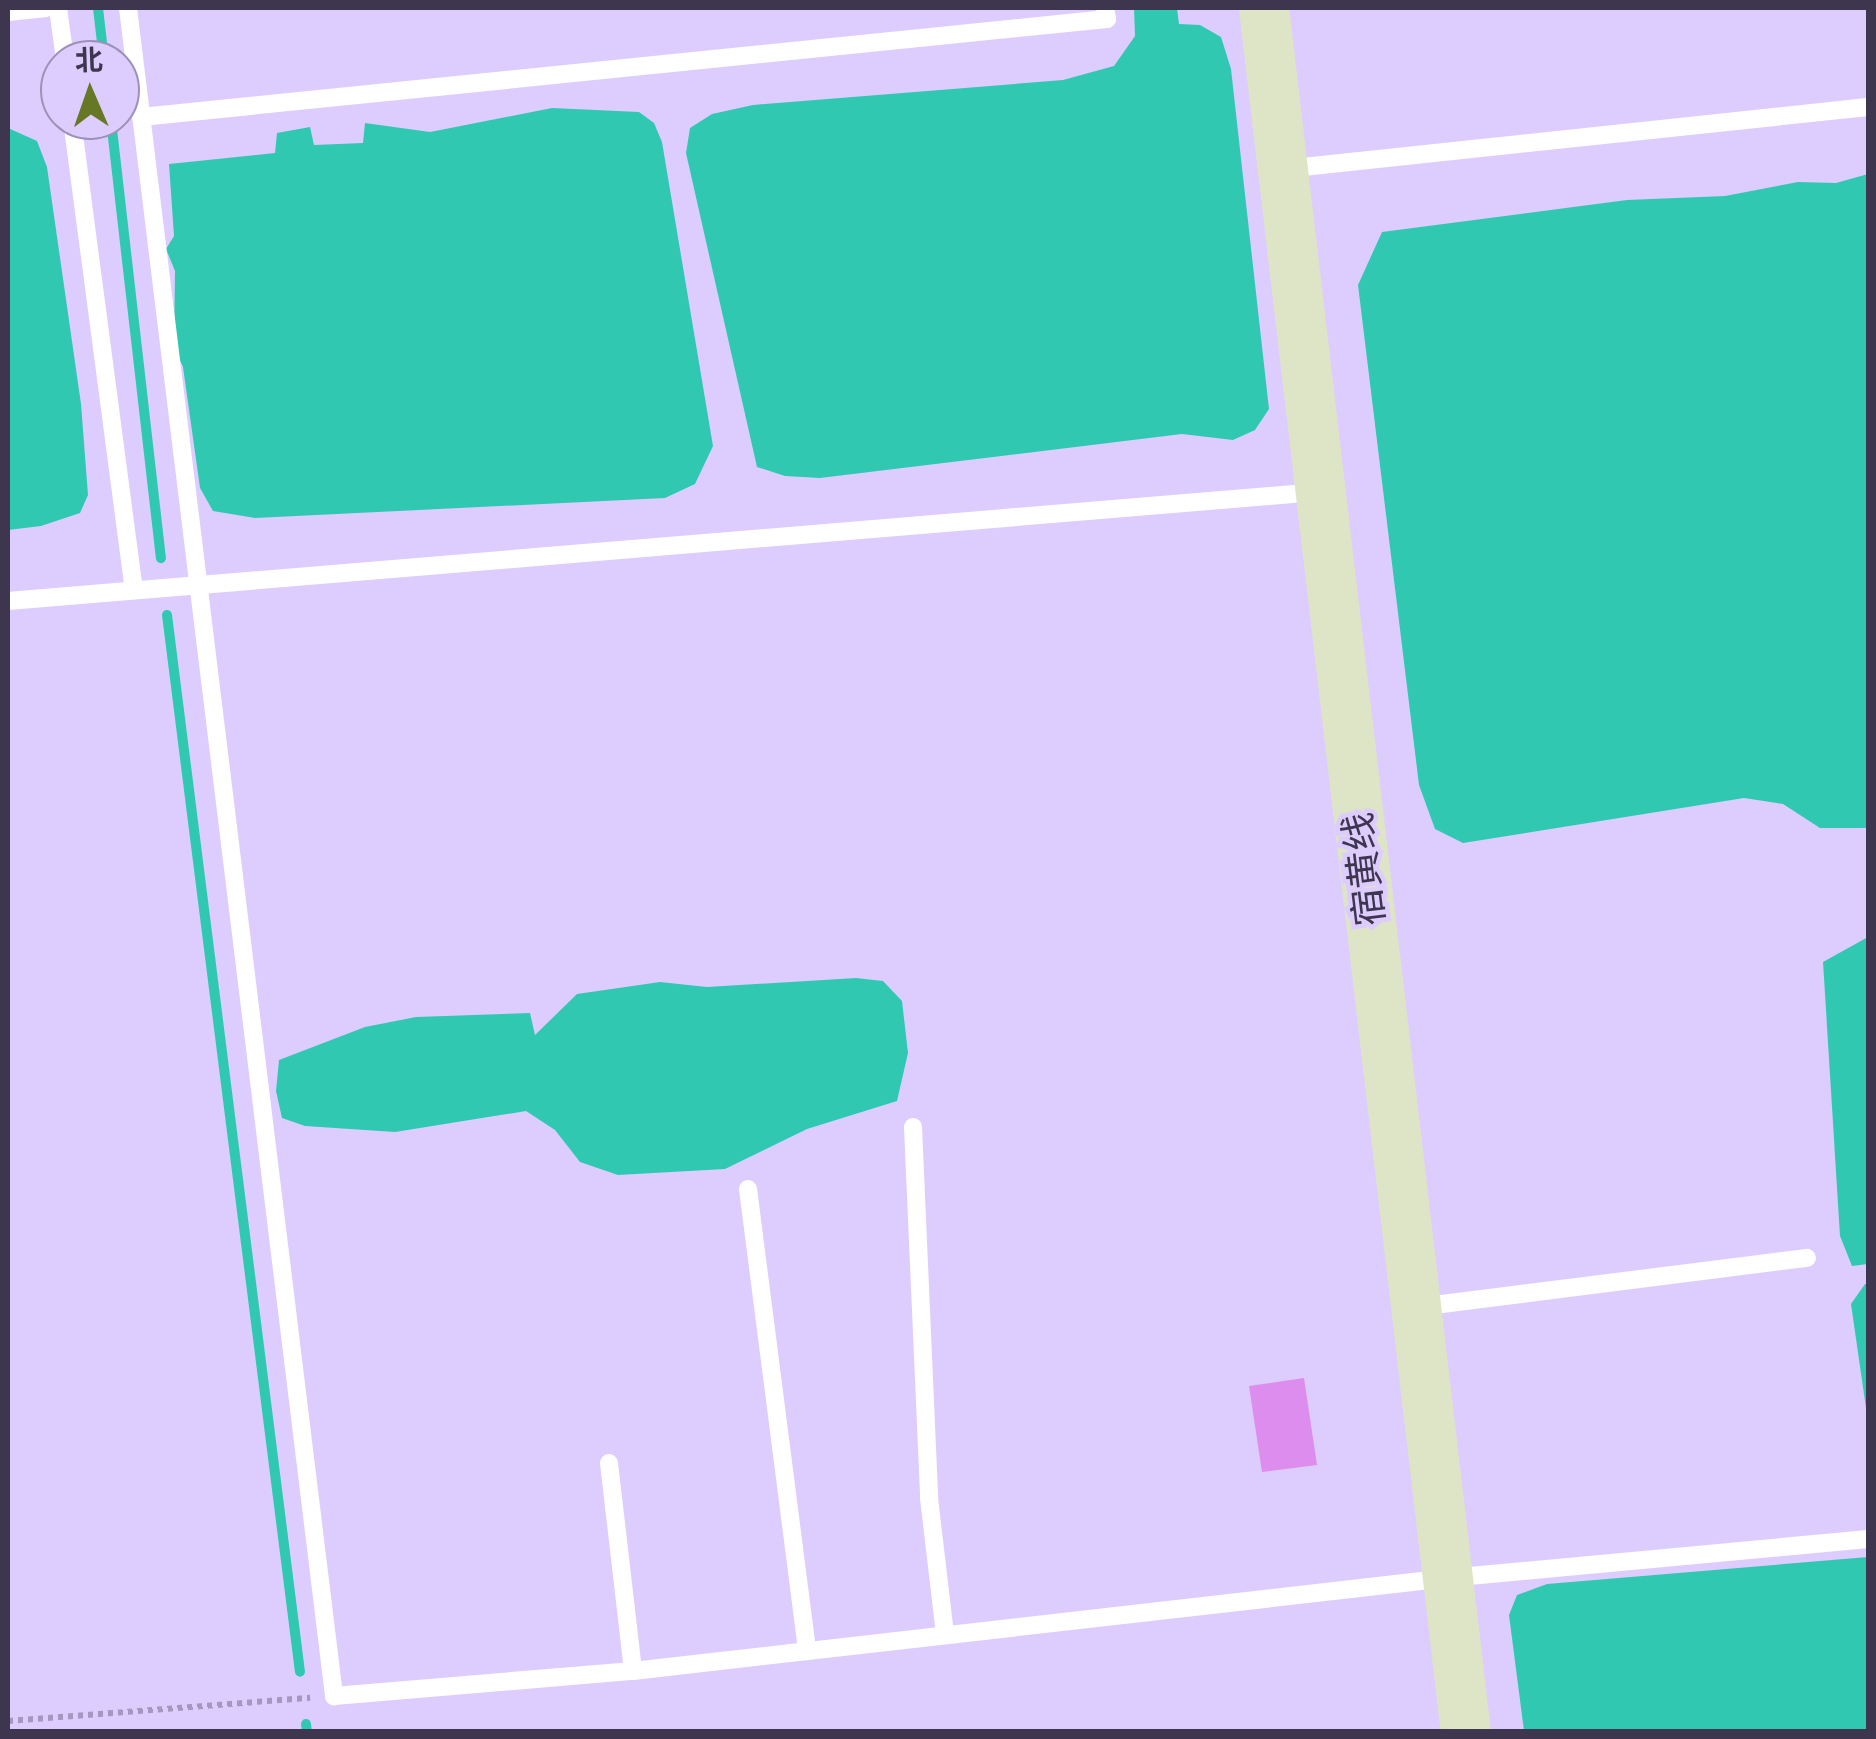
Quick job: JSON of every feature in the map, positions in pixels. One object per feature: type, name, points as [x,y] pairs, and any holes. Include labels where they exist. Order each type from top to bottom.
[{"type":"main road","name":"宿黄线","points":[[1264,8],[1466,1732]]},
{"type":"lane","points":[[8,12],[46,8]]},
{"type":"lane","points":[[58,8],[62,40]]},
{"type":"lane","points":[[128,8],[334,1696],[633,1671],[1448,1578],[1868,1539]]},
{"type":"lane","points":[[141,117],[1107,19],[1105,8]]},
{"type":"lane","points":[[1284,170],[1868,107]]},
{"type":"lane","points":[[75,140],[134,588]]},
{"type":"lane","points":[[8,601],[1322,492]]},
{"type":"lane","points":[[913,1128],[929,1498],[946,1635]]},
{"type":"lane","points":[[748,1189],[807,1651]]},
{"type":"lane","points":[[1417,1308],[1807,1258]]},
{"type":"lane","points":[[609,1462],[633,1671]]},
{"type":"path","points":[[8,1721],[334,1696]]},
{"type":"shaded area","points":[[1134,8],[1177,8],[1179,24],[1200,25],[1221,37],[1231,69],[1269,409],[1255,430],[1233,440],[1182,434],[820,478],[785,476],[757,467],[686,153],[690,128],[712,114],[753,105],[1063,80],[1114,66],[1135,36]]},
{"type":"shaded area","points":[[552,108],[639,112],[654,123],[662,142],[713,446],[695,484],[665,498],[255,518],[213,511],[200,488],[183,367],[174,347],[175,271],[166,249],[174,236],[169,164],[275,153],[277,133],[310,127],[314,145],[363,143],[365,123],[430,132]]},
{"type":"shaded area","points":[[8,128],[37,141],[47,167],[81,404],[88,495],[80,513],[41,526],[8,530]]},
{"type":"shaded area","points":[[1868,174],[1868,828],[1820,828],[1783,804],[1744,798],[1463,843],[1435,829],[1419,785],[1358,285],[1382,232],[1627,200],[1725,196],[1798,182],[1836,183]]},
{"type":"shaded area","points":[[1868,937],[1868,1264],[1852,1266],[1840,1236],[1823,962]]},
{"type":"shaded area","points":[[856,978],[883,981],[902,1001],[908,1053],[897,1101],[807,1129],[725,1169],[618,1175],[580,1162],[555,1130],[526,1111],[395,1132],[305,1126],[282,1118],[276,1091],[279,1060],[365,1027],[416,1017],[530,1013],[535,1035],[577,994],[660,982],[707,987]]},
{"type":"shaded area","points":[[1868,1284],[1868,1422],[1851,1304]]},
{"type":"shaded area","points":[[1868,1557],[1868,1731],[1524,1731],[1509,1615],[1517,1595],[1547,1584]]},
{"type":"building","points":[[1304,1378],[1317,1465],[1262,1472],[1249,1386]]},
{"type":"waterway","points":[[98,8],[102,40]]},
{"type":"waterway","points":[[113,140],[161,558]]},
{"type":"waterway","points":[[167,615],[300,1672]]},
{"type":"waterway","points":[[306,1724],[307,1732]]}]
